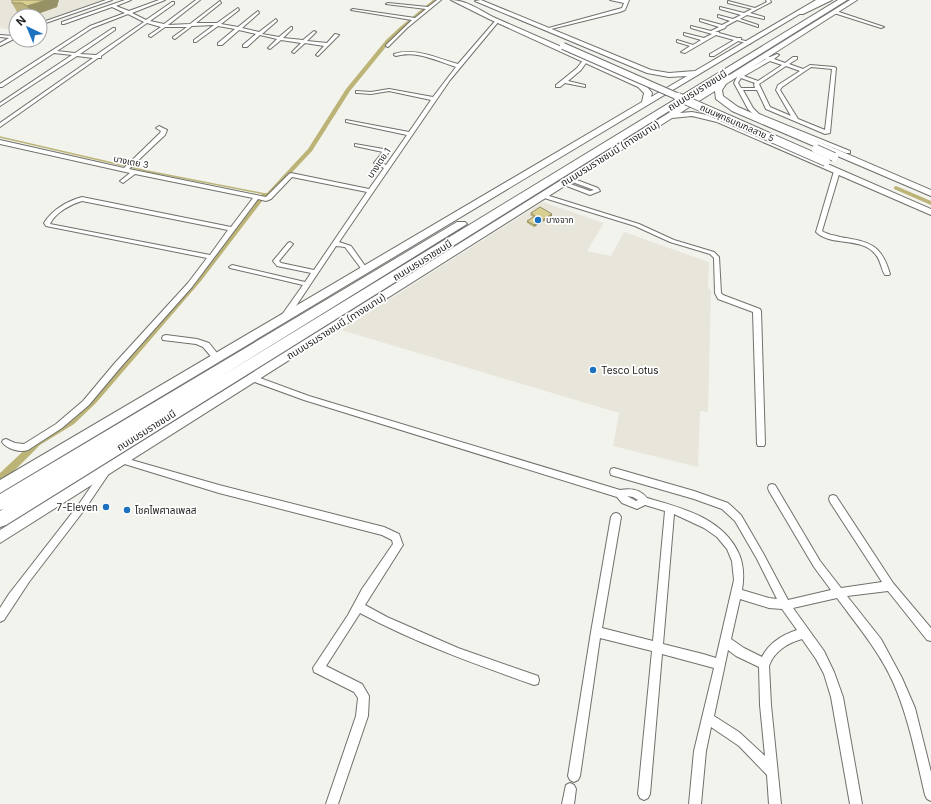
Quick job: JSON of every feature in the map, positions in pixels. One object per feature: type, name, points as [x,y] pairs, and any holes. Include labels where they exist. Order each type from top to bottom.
[{"type":"highway","points":[[800,12],[828,0]]},
{"type":"highway","name":"ถนนบรมราชชนนี","points":[[0,503],[832,0]]},
{"type":"highway","points":[[815,25],[844,0]]},
{"type":"highway","name":"ถนนบรมราชชนนี","points":[[0,520],[844,0]]},
{"type":"highway","points":[[361,284],[394,259],[455,217]]},
{"type":"highway","points":[[380,286],[416,270],[471,241]]},
{"type":"main road","name":"ถนนพุทธมณฑลสาย 5","points":[[454,0],[563,46],[931,208]]},
{"type":"main road","points":[[0,487],[820,0]]},
{"type":"main road","name":"ถนนบรมราชชนนี (ทางขนาน)","points":[[0,537],[665,118],[767,58],[854,0]]},
{"type":"main road","name":"ถนนพุทธมณฑลสาย 5","points":[[476,1],[931,198]]},
{"type":"main road","points":[[476,1],[649,72],[669,75],[697,73]]},
{"type":"main road","points":[[468,6],[497,21],[641,85],[648,94],[646,103]]},
{"type":"main road","points":[[614,73],[631,75],[639,70],[636,67]]},
{"type":"main road","points":[[723,83],[717,93],[722,101],[735,109],[815,141],[931,193]]},
{"type":"main road","points":[[665,118],[685,114],[701,115],[719,120],[931,212]]},
{"type":"main road","points":[[738,128],[739,122],[742,120],[760,118]]},
{"type":"street","points":[[48,21],[110,0]]},
{"type":"street","points":[[63,23],[129,0]]},
{"type":"street","points":[[0,86],[91,27],[163,0]]},
{"type":"street","points":[[151,36],[198,0]]},
{"type":"street","points":[[388,46],[413,19],[439,0]]},
{"type":"street","points":[[547,29],[619,11],[624,9],[627,1],[612,0]]},
{"type":"street","points":[[734,3],[741,0]]},
{"type":"street","points":[[684,52],[705,40],[715,32],[769,2],[768,0]]},
{"type":"street","points":[[175,38],[220,2]]},
{"type":"street","points":[[729,2],[756,9]]},
{"type":"street","points":[[0,125],[174,3]]},
{"type":"street","points":[[388,4],[427,8]]},
{"type":"street","points":[[113,6],[129,12],[135,18],[145,22],[165,26],[218,24],[259,34],[328,45]]},
{"type":"street","points":[[721,8],[763,18]]},
{"type":"street","points":[[196,41],[238,9]]},
{"type":"street","points":[[353,10],[413,19]]},
{"type":"street","points":[[220,44],[258,12]]},
{"type":"street","points":[[835,12],[882,27]]},
{"type":"street","points":[[719,16],[757,26]]},
{"type":"street","points":[[245,46],[276,20]]},
{"type":"street","points":[[701,20],[724,27]]},
{"type":"street","name":"บางเตย 1","points":[[282,319],[434,99],[459,66],[497,21]]},
{"type":"street","points":[[692,27],[750,42]]},
{"type":"street","points":[[270,48],[291,28]]},
{"type":"street","points":[[0,105],[114,29]]},
{"type":"street","points":[[294,52],[314,32]]},
{"type":"street","points":[[686,34],[705,40]]},
{"type":"street","points":[[318,55],[337,35]]},
{"type":"street","points":[[712,55],[740,39]]},
{"type":"street","points":[[679,42],[693,46]]},
{"type":"street","points":[[700,43],[706,45]]},
{"type":"street","points":[[54,52],[99,57]]},
{"type":"street","points":[[396,55],[400,52],[412,53],[459,66]]},
{"type":"street","points":[[777,55],[767,58],[757,69],[740,76],[736,83],[740,89],[756,103],[827,133]]},
{"type":"street","points":[[767,58],[802,70]]},
{"type":"street","points":[[757,82],[795,58]]},
{"type":"street","points":[[558,86],[579,69],[586,60]]},
{"type":"street","points":[[797,121],[778,88],[802,70],[810,66],[834,68],[827,133]]},
{"type":"street","points":[[765,72],[771,73]]},
{"type":"street","points":[[740,76],[757,82]]},
{"type":"street","points":[[564,81],[583,86]]},
{"type":"street","points":[[757,82],[756,84],[758,90],[754,112],[760,118],[787,127],[815,141],[848,152]]},
{"type":"street","points":[[740,89],[758,90]]},
{"type":"street","points":[[358,92],[371,93],[388,90],[434,99]]},
{"type":"street","points":[[760,118],[772,111]]},
{"type":"street","points":[[348,121],[409,134]]},
{"type":"street","points":[[787,127],[797,121]]},
{"type":"street","points":[[128,168],[163,134],[164,130],[159,128]]},
{"type":"street","points":[[815,141],[827,133]]},
{"type":"street","name":"บางเตย 3","points":[[0,142],[128,168],[134,172],[258,198],[269,198],[291,176],[370,191]]},
{"type":"street","points":[[357,145],[387,151],[377,163],[386,167]]},
{"type":"street","points":[[837,171],[819,232],[827,236],[862,243],[875,248],[881,254],[887,274]]},
{"type":"street","points":[[123,181],[134,172]]},
{"type":"street","points":[[562,183],[590,193],[597,191],[596,189],[569,179]]},
{"type":"street","points":[[543,196],[637,225],[672,241],[712,253],[717,258],[718,293],[720,297],[756,311],[761,444]]},
{"type":"street","points":[[6,442],[12,446],[25,448],[70,418],[86,403],[117,366],[167,312],[258,198]]},
{"type":"street","points":[[212,257],[48,225],[47,223],[48,220],[66,206],[82,199],[232,229]]},
{"type":"street","points":[[290,244],[276,261],[277,263],[279,265],[315,272]]},
{"type":"street","points":[[334,244],[347,246],[365,270]]},
{"type":"street","points":[[232,267],[306,284]]},
{"type":"street","points":[[166,338],[206,345],[217,358]]},
{"type":"street","points":[[252,378],[307,398],[620,494],[625,500],[638,505],[644,501],[685,513],[710,526],[729,544],[736,556],[739,566],[739,580],[700,751],[695,804]]},
{"type":"street","points":[[121,460],[219,489],[394,535],[398,541],[398,545],[318,668],[358,688],[364,696],[362,716],[332,804]]},
{"type":"street","points":[[0,617],[28,576],[95,491],[109,468]]},
{"type":"street","points":[[614,472],[694,495],[725,506],[738,518],[760,556],[785,605],[805,633],[829,672],[837,697],[856,804]]},
{"type":"street","points":[[772,488],[818,564],[838,593],[877,643],[897,678],[910,708],[931,795]]},
{"type":"street","points":[[833,499],[890,586],[931,636]]},
{"type":"street","points":[[644,794],[670,509]]},
{"type":"street","points":[[574,776],[596,632],[616,517]]},
{"type":"street","points":[[736,593],[769,603],[785,605],[838,593],[890,586]]},
{"type":"street","points":[[359,606],[383,620],[457,653],[534,680]]},
{"type":"street","points":[[596,632],[703,659],[719,665]]},
{"type":"street","points":[[775,804],[766,710],[764,664],[780,643],[791,636],[805,633]]},
{"type":"street","points":[[725,641],[740,652],[764,664]]},
{"type":"street","points":[[707,718],[726,728],[741,739],[773,773]]},
{"type":"street","points":[[568,804],[570,789]]},
{"type":"shaded area","points":[[0,0],[105,0],[48,19],[48,8],[8,8],[8,29],[0,28]]},
{"type":"shaded area","name":"Tesco Lotus","points":[[543,202],[604,223],[587,251],[611,256],[624,232],[709,262],[708,288],[711,290],[708,412],[700,411],[698,467],[613,446],[619,413],[341,330]]},
{"type":"building","points":[[12,0],[46,0],[27,6],[22,3],[12,3]]},
{"type":"building","name":"บางจาก","points":[[540,207],[552,214],[534,225],[527,221],[535,216],[531,213]]},
{"type":"waterway","points":[[0,479],[37,443],[71,422],[93,401],[199,279],[265,194],[268,195],[310,150],[348,90],[388,41],[401,28],[435,0]]},
{"type":"waterway","points":[[0,137],[147,171],[265,194]]},
{"type":"waterway","points":[[896,188],[931,203]]},
{"type":"place","name":"บางจาก","points":[[538,220]]},
{"type":"place","name":"Tesco Lotus","points":[[593,370]]},
{"type":"place","name":"7-Eleven","points":[[106,507]]},
{"type":"place","name":"โชคไพศาลเพลส","points":[[127,510]]}]
